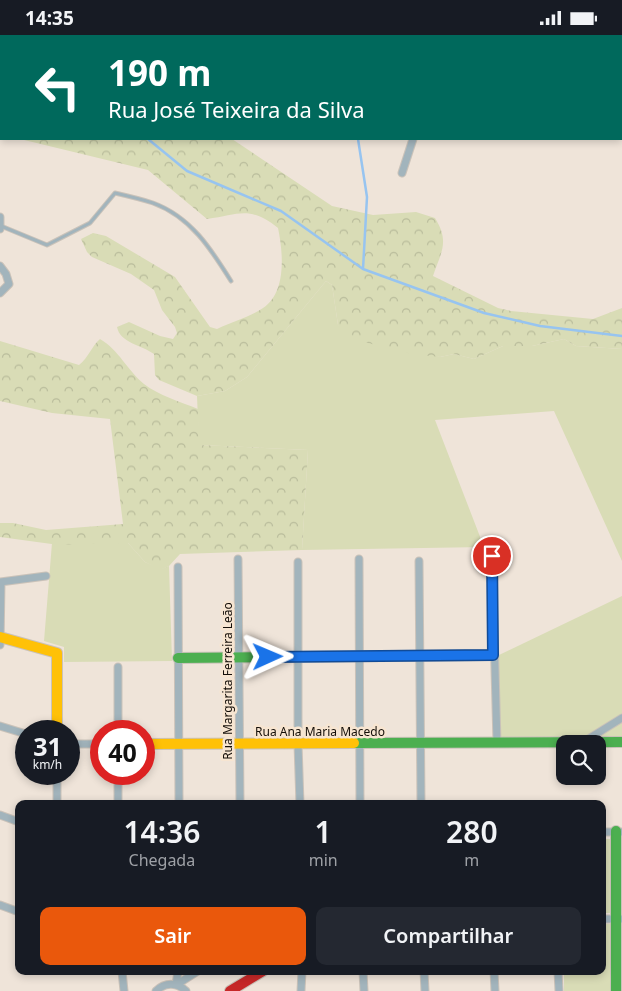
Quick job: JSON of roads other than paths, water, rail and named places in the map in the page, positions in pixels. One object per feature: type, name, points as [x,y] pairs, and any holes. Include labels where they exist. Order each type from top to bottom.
[{"type":"street","points":[[402,173],[413,140]]},
{"type":"street","points":[[0,217],[0,228]]},
{"type":"street","points":[[0,266],[6,274],[9,285],[0,293]]},
{"type":"street","points":[[492,556],[493,655],[497,743]]},
{"type":"street","name":"Rua Margarita Ferreira Leão","points":[[238,559],[240,800]]},
{"type":"street","points":[[359,559],[360,800]]},
{"type":"street","points":[[419,561],[421,800]]},
{"type":"street","points":[[298,562],[300,800]]},
{"type":"street","points":[[178,567],[179,800]]},
{"type":"street","points":[[0,645],[1,582],[46,576]]},
{"type":"street","points":[[0,637],[56,653],[57,720]]},
{"type":"street","points":[[178,658],[493,655]]},
{"type":"street","points":[[118,667],[118,720]]},
{"type":"street","points":[[595,735],[622,718]]},
{"type":"street","points":[[0,726],[15,731]]},
{"type":"street","name":"Rua Ana Maria Macedo","points":[[606,742],[622,742]]},
{"type":"street","name":"Rua Ana Maria Macedo","points":[[155,744],[556,743]]},
{"type":"street","points":[[57,785],[58,800]]},
{"type":"street","points":[[118,785],[118,800]]},
{"type":"street","points":[[0,815],[15,821]]},
{"type":"street","points":[[606,832],[619,831],[619,919],[616,991]]},
{"type":"street","points":[[0,905],[15,911]]},
{"type":"street","points":[[606,919],[619,919]]},
{"type":"street","points":[[122,975],[124,991]]},
{"type":"street","points":[[176,985],[177,975]]},
{"type":"street","points":[[156,991],[162,986],[176,985],[192,975]]},
{"type":"street","points":[[230,991],[256,975]]},
{"type":"street","points":[[301,991],[302,975]]},
{"type":"street","points":[[363,975],[364,991]]},
{"type":"street","points":[[424,975],[425,991]]},
{"type":"street","points":[[494,975],[495,991]]},
{"type":"street","points":[[558,975],[559,991]]},
{"type":"street","points":[[176,985],[186,991]]},
{"type":"lane","points":[[0,228],[47,245],[90,223],[115,193],[153,203],[182,219],[208,244],[231,281]]},
{"type":"waterway","points":[[149,140],[187,171],[281,211],[363,269],[484,313],[540,326],[622,336]]},
{"type":"waterway","points":[[358,140],[367,197],[363,269]]}]
